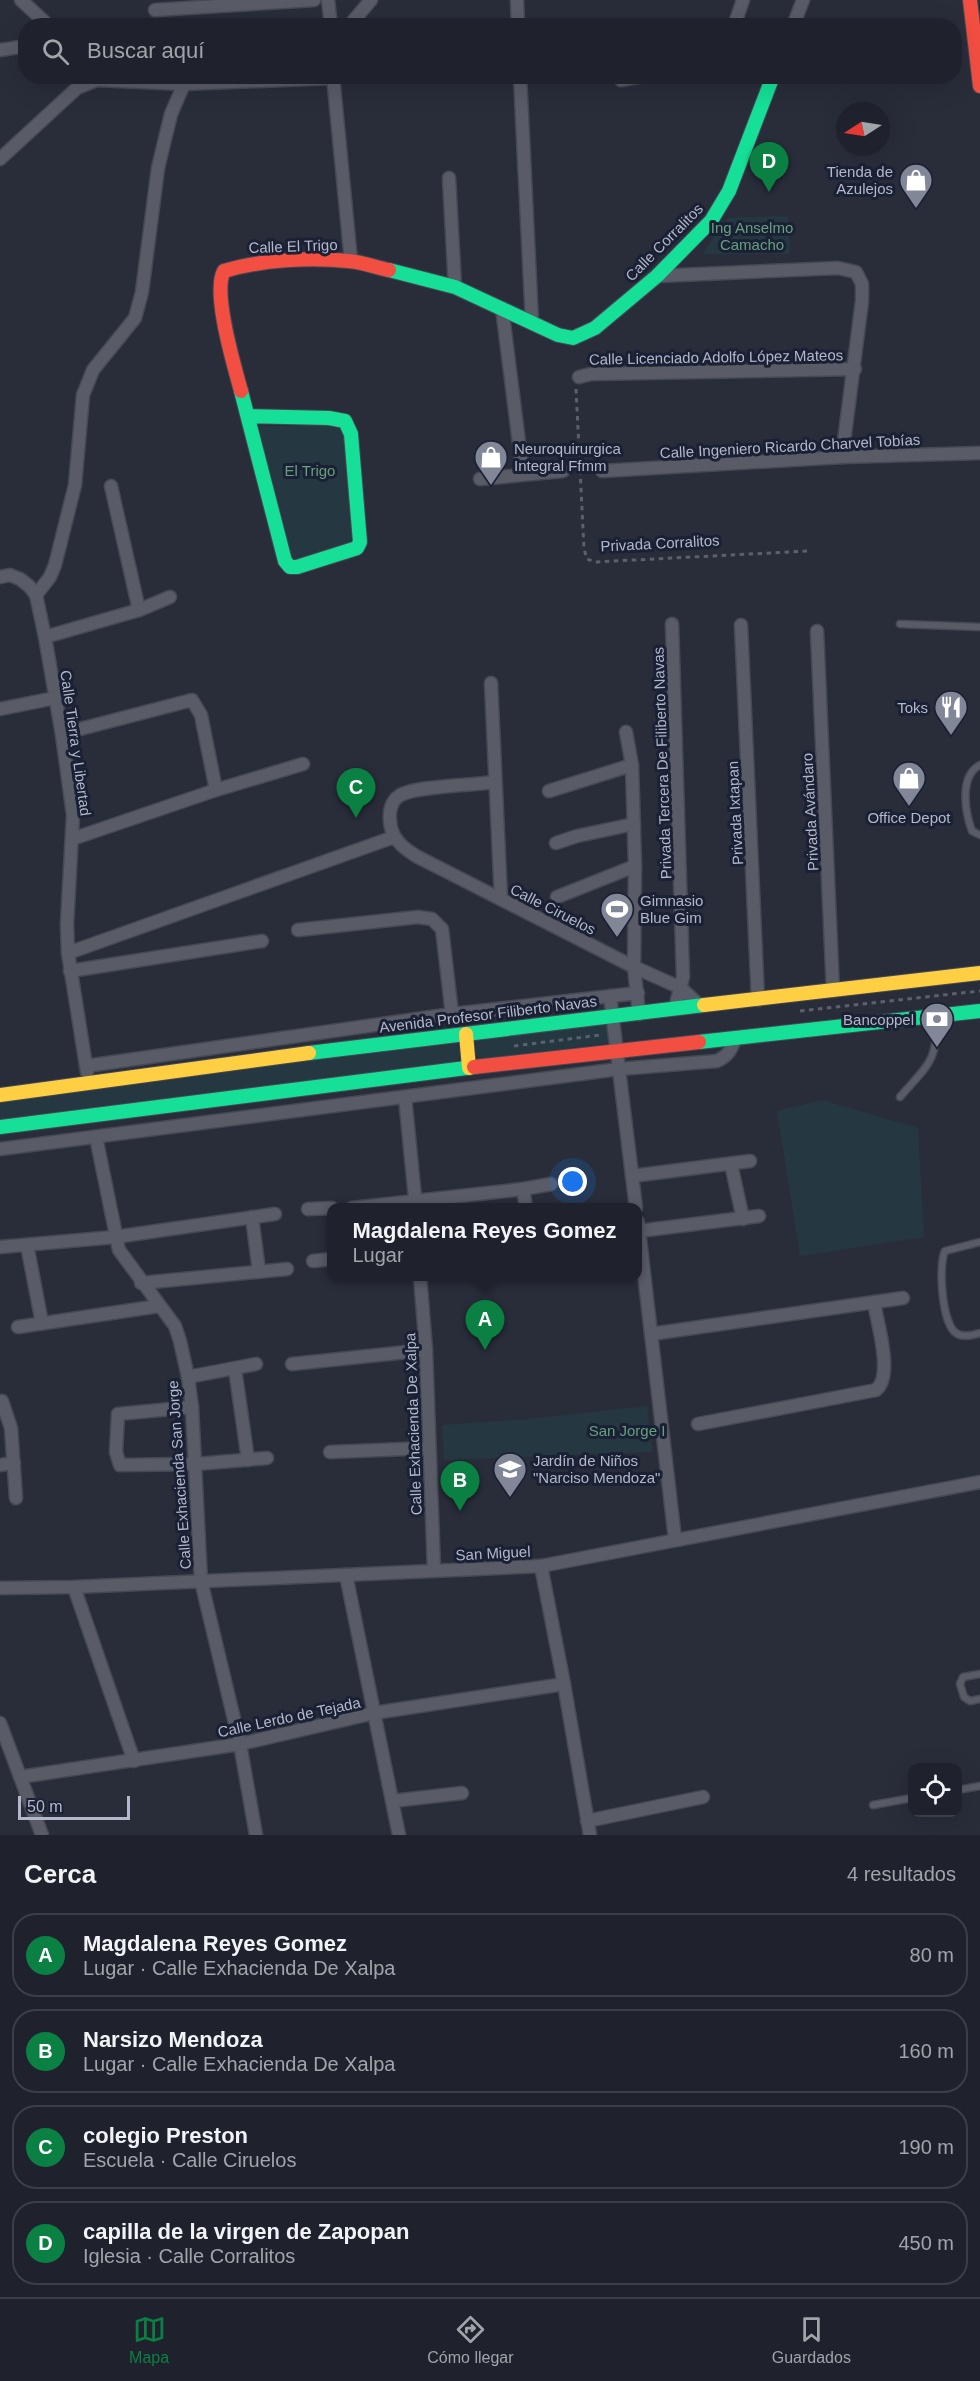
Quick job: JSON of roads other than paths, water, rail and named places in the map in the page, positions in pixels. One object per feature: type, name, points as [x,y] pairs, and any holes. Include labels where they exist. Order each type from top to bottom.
[{"type":"main road","points":[[970,0],[980,87]]},
{"type":"main road","name":"Calle Corralitos","points":[[573,338],[595,328],[657,276],[711,221],[729,191],[770,84]]},
{"type":"main road","name":"Calle El Trigo","points":[[248,416],[329,418],[345,421],[351,434],[360,542],[357,548],[297,567],[290,567],[283,554],[231,353],[220,297],[220,278],[224,271],[246,264],[327,259],[351,261],[455,287],[558,335],[573,338]]},
{"type":"main road","name":"Avenida Profesor Filiberto Navas","points":[[0,1095],[412,1039],[700,1005],[833,992],[980,973]]},
{"type":"main road","points":[[0,1126],[616,1050],[980,1011]]},
{"type":"main road","points":[[466,1034],[469,1068]]},
{"type":"street","points":[[21,0],[40,18]]},
{"type":"street","points":[[155,10],[314,0]]},
{"type":"street","points":[[328,0],[330,18]]},
{"type":"street","points":[[356,18],[371,0]]},
{"type":"street","points":[[517,0],[518,18]]},
{"type":"street","points":[[737,18],[743,0]]},
{"type":"street","points":[[796,18],[803,0]]},
{"type":"street","points":[[0,50],[18,47]]},
{"type":"street","points":[[0,159],[74,84]]},
{"type":"street","points":[[0,577],[10,575],[20,579],[36,595],[50,577],[75,485],[83,395],[93,370],[135,318],[142,292],[158,168],[171,114],[184,84]]},
{"type":"street","points":[[334,84],[351,261]]},
{"type":"street","points":[[520,84],[532,322]]},
{"type":"street","points":[[449,178],[455,287]]},
{"type":"street","points":[[657,276],[838,268],[852,270],[858,275],[862,284],[862,301],[842,457]]},
{"type":"street","points":[[502,308],[523,474]]},
{"type":"street","name":"Calle Licenciado Adolfo López Mateos","points":[[579,377],[591,374],[855,369]]},
{"type":"street","name":"Calle Ingeniero Ricardo Charvel Tobías","points":[[602,471],[842,457],[980,453]]},
{"type":"street","points":[[480,479],[563,471]]},
{"type":"street","points":[[111,486],[139,609]]},
{"type":"street","name":"Calle Tierra y Libertad","points":[[36,595],[73,816],[67,924],[68,953],[89,1082]]},
{"type":"street","points":[[45,638],[171,597]]},
{"type":"street","name":"Privada Tercera De Filiberto Navas","points":[[672,624],[683,977],[675,1008]]},
{"type":"street","name":"Privada Ixtapan","points":[[741,625],[758,1000]]},
{"type":"street","name":"Privada Avándaro","points":[[817,631],[833,992]]},
{"type":"street","points":[[490,683],[501,900]]},
{"type":"street","points":[[0,709],[55,698]]},
{"type":"street","points":[[80,729],[192,700],[201,715],[216,790]]},
{"type":"street","points":[[626,732],[632,765],[635,866],[634,967],[639,1014]]},
{"type":"street","points":[[72,839],[216,790],[303,764]]},
{"type":"street","points":[[549,791],[632,765]]},
{"type":"street","points":[[68,953],[394,837],[389,815],[391,805],[398,796],[414,791],[495,782]]},
{"type":"street","points":[[556,843],[577,836],[634,824]]},
{"type":"street","name":"Calle Ciruelos","points":[[394,837],[400,845],[416,856],[634,967],[681,988],[700,1005]]},
{"type":"street","points":[[557,897],[635,866]]},
{"type":"street","points":[[298,930],[418,917],[432,919],[442,930],[452,1014]]},
{"type":"street","points":[[70,971],[262,941]]},
{"type":"street","points":[[86,1066],[452,1014],[638,993]]},
{"type":"street","points":[[610,996],[635,1203]]},
{"type":"street","points":[[0,1149],[619,1069],[717,1061],[730,1052],[735,1039]]},
{"type":"street","points":[[405,1097],[416,1203]]},
{"type":"street","name":"Calle Exhacienda San Jorge","points":[[96,1137],[119,1250],[178,1331],[192,1407],[201,1581],[240,1744],[256,1835]]},
{"type":"street","points":[[632,1176],[750,1161]]},
{"type":"street","points":[[731,1164],[743,1219]]},
{"type":"street","points":[[424,1203],[523,1190],[551,1184]]},
{"type":"street","points":[[523,1190],[525,1203]]},
{"type":"street","points":[[308,1209],[327,1208]]},
{"type":"street","points":[[0,1247],[116,1237],[275,1214]]},
{"type":"street","points":[[642,1226],[759,1216]]},
{"type":"street","points":[[252,1217],[259,1271]]},
{"type":"street","points":[[27,1245],[42,1323]]},
{"type":"street","points":[[642,1253],[675,1539]]},
{"type":"street","points":[[313,1261],[327,1260]]},
{"type":"street","points":[[141,1283],[287,1269]]},
{"type":"street","name":"Calle Exhacienda De Xalpa","points":[[420,1281],[426,1350],[434,1570]]},
{"type":"street","points":[[651,1334],[903,1298]]},
{"type":"street","points":[[698,1424],[876,1390],[884,1379],[885,1368],[874,1302]]},
{"type":"street","points":[[18,1328],[159,1306]]},
{"type":"street","points":[[292,1364],[426,1350]]},
{"type":"street","points":[[188,1377],[256,1364]]},
{"type":"street","points":[[235,1369],[248,1460]]},
{"type":"street","points":[[2,1401],[5,1428],[14,1464],[16,1498]]},
{"type":"street","points":[[192,1407],[118,1414],[116,1452],[118,1461],[122,1466],[196,1464],[267,1458]]},
{"type":"street","points":[[330,1452],[429,1449]]},
{"type":"street","points":[[0,1465],[14,1464]]},
{"type":"street","name":"San Miguel","points":[[0,1588],[74,1587],[540,1566],[980,1482]]},
{"type":"street","points":[[540,1566],[564,1684],[587,1831],[703,1797]]},
{"type":"street","points":[[346,1575],[399,1835]]},
{"type":"street","points":[[74,1587],[134,1761]]},
{"type":"street","name":"Calle Lerdo de Tejada","points":[[20,1777],[240,1744],[374,1713],[564,1684]]},
{"type":"street","points":[[0,1723],[3,1739],[42,1835]]},
{"type":"street","points":[[392,1801],[462,1792]]},
{"type":"lane","points":[[900,624],[980,627]]},
{"type":"lane","points":[[980,765],[973,769],[967,778],[966,795],[972,831],[980,835]]},
{"type":"lane","points":[[900,1097],[933,1059],[937,1044],[936,1016]]},
{"type":"lane","points":[[980,1242],[945,1251],[942,1258],[948,1323],[955,1333],[960,1335],[980,1334]]},
{"type":"lane","points":[[980,1674],[963,1677],[960,1684],[964,1697],[970,1701],[980,1700]]},
{"type":"lane","points":[[962,1789],[980,1786]]},
{"type":"lane","points":[[873,1805],[908,1799]]},
{"type":"place","name":"capilla de la virgen de Zapopan","points":[[769,192]]},
{"type":"place","name":"Tienda de Azulejos","points":[[916,209]]},
{"type":"place","name":"Neuroquirurgica Integral Ffmm","points":[[491,486]]},
{"type":"place","name":"Toks","points":[[951,736]]},
{"type":"place","name":"Office Depot","points":[[909,807]]},
{"type":"place","name":"colegio Preston","points":[[356,818]]},
{"type":"place","name":"Gimnasio Blue Gim","points":[[617,938]]},
{"type":"place","name":"Bancoppel","points":[[937,1048]]},
{"type":"place","name":"Magdalena Reyes Gomez","points":[[485,1350]]},
{"type":"place","name":"Jardín de Niños \"Narciso Mendoza\"","points":[[510,1498]]},
{"type":"place","name":"Narsizo Mendoza","points":[[460,1511]]},
{"type":"park label","name":"Ing Anselmo Camacho","points":[[752,236]]},
{"type":"park label","name":"El Trigo","points":[[310,470]]},
{"type":"park label","name":"San Jorge I","points":[[627,1430]]}]
